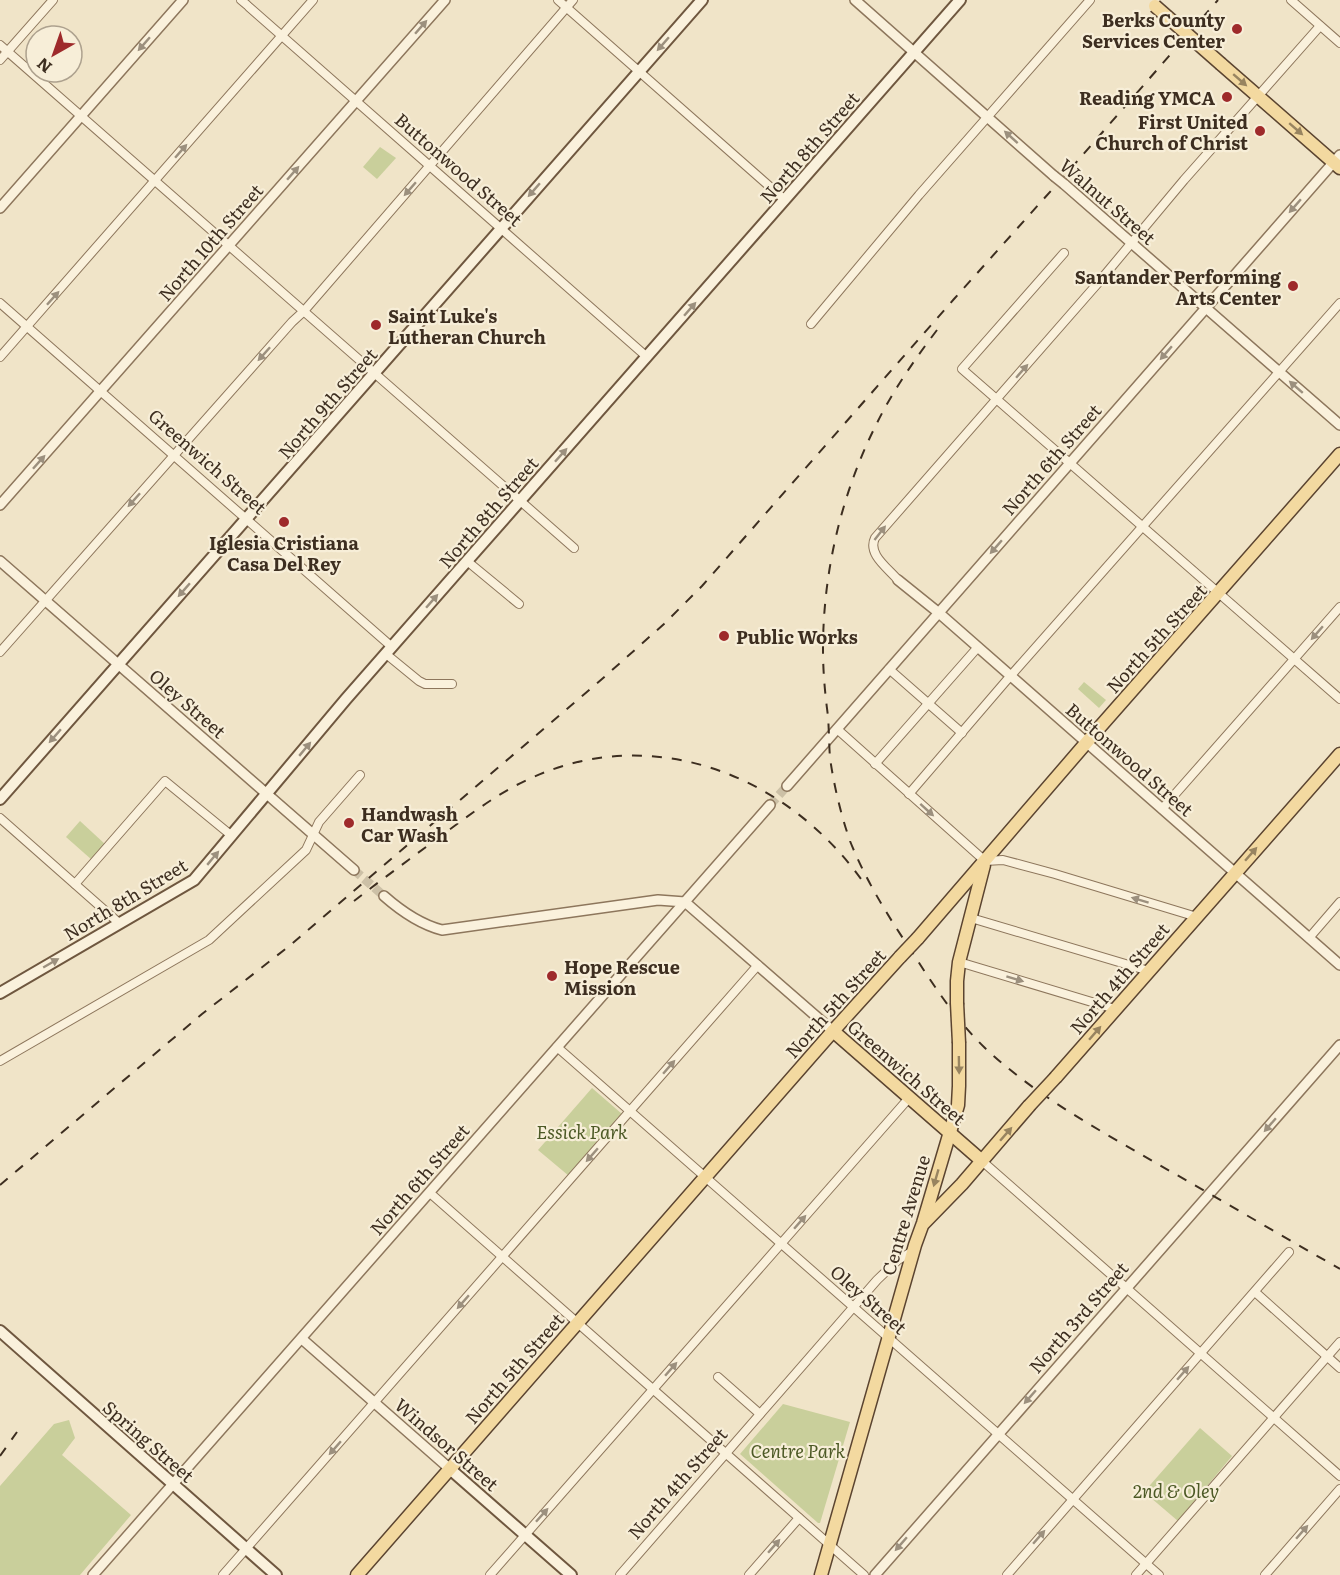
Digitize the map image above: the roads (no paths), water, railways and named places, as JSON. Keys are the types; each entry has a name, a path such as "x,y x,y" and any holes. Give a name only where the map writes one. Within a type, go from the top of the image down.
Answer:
{"main road":[{"name":"North 9th Street","path":"0,799 702,0"},
{"name":"North 8th Street","path":"0,993 194,880 389,650 960,0"},
{"path":"1152,3 1258,96 1338,161"},
{"name":"North 5th Street","path":"357,1575 833,1031 918,938 1340,454"},
{"name":"North 4th Street","path":"923,1223 982,1161 1340,754"},
{"name":"Centre Avenue","path":"821,1575 913,1251 958,1105 960,1086 957,981 959,962 985,861"},
{"name":"Greenwich Street","path":"833,1031 982,1161"},
{"name":"Spring Street","path":"0,1331 276,1575"},
{"name":"Windsor Street","path":"450,1469 570,1575"}],"street":[{"path":"0,60 53,0"},
{"path":"0,208 183,0"},
{"path":"0,357 313,0"},
{"name":"North 10th Street","path":"0,505 445,0"},
{"path":"558,0 785,200"},
{"path":"0,652 292,321 304,311 573,0"},
{"name":"Walnut Street","path":"855,0 1340,425"},
{"path":"811,324 987,116 1090,0"},
{"path":"1291,0 1340,43"},
{"name":"Buttonwood Street","path":"245,4 647,357"},
{"path":"898,580 874,552 872,544 875,537 1320,26"},
{"path":"0,45 574,549"},
{"name":"North 6th Street","path":"786,786 1338,161"},
{"path":"1064,252 962,369 1340,699"},
{"name":"Greenwich Street","path":"0,303 246,519 389,650 419,681 425,684 452,684"},
{"path":"909,794 1340,303"},
{"name":"Oley Street","path":"0,561 354,870"},
{"path":"467,561 519,604"},
{"name":"Buttonwood Street","path":"898,580 939,613 1340,965"},
{"path":"1162,809 1340,607"},
{"path":"875,764 978,648"},
{"path":"889,669 962,734"},
{"path":"837,729 985,861 1003,860 1197,916"},
{"path":"0,1061 209,940 306,850 319,822 360,775"},
{"path":"75,884 165,781 232,836"},
{"name":"North 6th Street","path":"93,1575 770,805"},
{"path":"0,818 119,923"},
{"path":"384,896 412,918 442,930 658,900 685,902"},
{"name":"Greenwich Street","path":"685,902 833,1031"},
{"path":"1309,938 1340,902"},
{"path":"971,918 1149,970"},
{"path":"959,962 1115,1009"},
{"path":"223,1575 758,965"},
{"name":"North 3rd Street","path":"875,1575 1340,1045"},
{"name":"Oley Street","path":"557,1047 1159,1575"},
{"path":"490,1575 909,1098"},
{"name":"Greenwich Street","path":"982,1161 1340,1476"},
{"path":"430,1193 864,1575"},
{"name":"North 4th Street","path":"620,1575 854,1307 898,1260 913,1251"},
{"path":"1007,1575 1289,1252"},
{"path":"1255,1292 1340,1368"},
{"name":"Windsor Street","path":"302,1338 450,1469"},
{"path":"1136,1575 1340,1342"},
{"path":"718,1377 760,1414"},
{"path":"1265,1575 1340,1489"},
{"path":"749,1575 799,1518"}],"tunnel":[{"path":"770,805 787,786"},
{"path":"354,870 384,896"}],"railway":[{"path":"0,1185 202,1014 288,947 664,624 702,586 1218,0"},
{"path":"937,330 898,386 865,448 845,503 831,561 823,649 830,758 841,811 856,856 886,912 937,990 974,1037 1004,1065 1089,1124 1340,1269"},
{"path":"354,901 471,814 517,785 575,763 622,756 668,758 712,768 755,786 794,811 830,842 861,879"},
{"path":"0,1456 17,1432"}],"place":[{"name":"Berks County Services Center","path":"1237,29"},
{"name":"Reading YMCA","path":"1227,97"},
{"name":"First United Church of Christ","path":"1260,131"},
{"name":"Santander Performing Arts Center","path":"1293,286"},
{"name":"Saint Luke's Lutheran Church","path":"376,325"},
{"name":"Iglesia Cristiana Casa Del Rey","path":"284,522"},
{"name":"Public Works","path":"724,636"},
{"name":"Handwash Car Wash","path":"349,823"},
{"name":"Hope Rescue Mission","path":"552,976"}],"park label":[{"name":"Essick Park","path":"582,1131"},
{"name":"Centre Park","path":"798,1450"},
{"name":"2nd & Oley","path":"1176,1490"}]}
